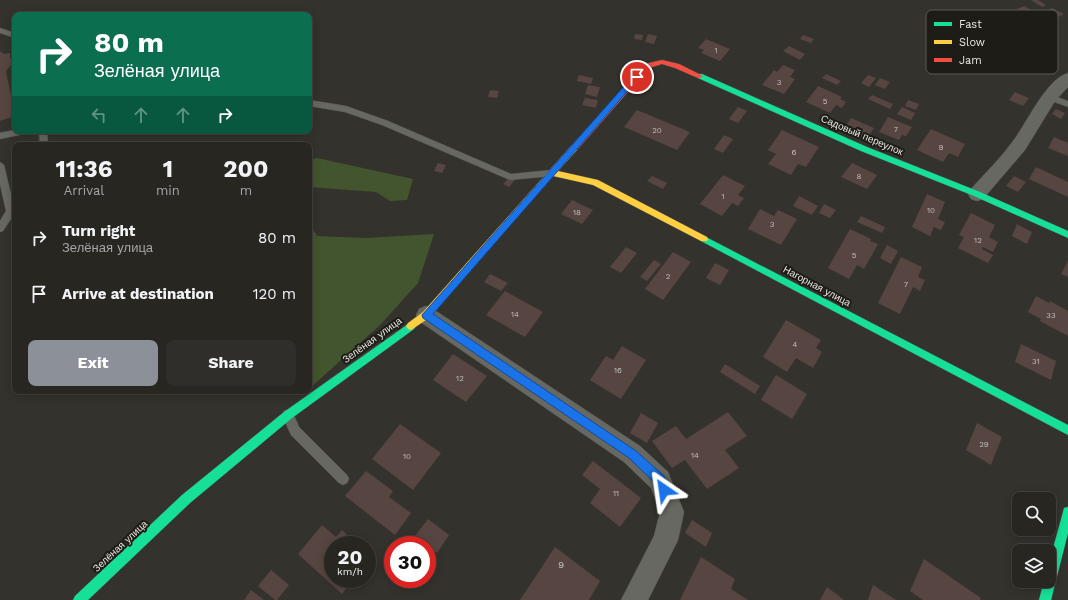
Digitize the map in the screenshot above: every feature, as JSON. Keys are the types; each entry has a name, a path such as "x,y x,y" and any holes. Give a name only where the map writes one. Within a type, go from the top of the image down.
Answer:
{"street":[{"name":"Садовый переулок","path":"647,66 662,62 677,66 864,148 977,194 1068,235"},
{"name":"Зелёная улица","path":"79,600 186,499 288,415 426,315 647,66"},
{"path":"977,194 1019,146 1049,97 1068,78"},
{"name":"Нагорная улица","path":"551,173 595,182 1068,430"},
{"path":"426,315 632,454 660,480 672,512 666,540 634,600"},
{"path":"1045,600 1068,512"}],"lane":[{"path":"0,30 12,35"},
{"path":"1049,97 1068,104"},
{"path":"312,103 346,109 385,123 510,177 551,173"},
{"path":"0,136 12,134"},
{"path":"0,165 12,205"},
{"path":"0,228 12,210"},
{"path":"288,415 295,431 343,479"}],"green space":[{"path":"317,158 413,179 407,200 390,201 376,192 312,187 312,159"},
{"path":"312,228 317,236 366,238 434,234 418,283 381,324 312,386"}],"building":[{"path":"1031,0 1038,0 1046,5 1042,7"},
{"path":"1024,6 1031,10 1018,10 1017,9"},
{"path":"1058,11 1064,14 1058,17"},
{"path":"635,34 643,35 642,40 634,39"},
{"path":"648,34 657,36 654,44 645,42"},
{"path":"803,35 814,39 811,43 800,39"},
{"path":"706,39 730,49 720,61 701,53 704,50 698,48"},
{"path":"789,46 805,54 800,60 783,51"},
{"path":"0,51 4,54 10,53 10,58 12,58 12,64 6,71 12,101 12,117 0,121"},
{"path":"783,65 795,70 790,77 795,79 784,94 762,85 774,70 777,72"},
{"path":"826,74 841,81 837,85 822,78"},
{"path":"579,75 593,78 591,84 577,81"},
{"path":"868,75 876,78 869,87 861,83"},
{"path":"880,78 890,82 885,89 875,85"},
{"path":"588,85 600,87 597,97 585,94"},
{"path":"818,86 842,97 840,99 846,102 842,108 836,105 830,113 806,102"},
{"path":"490,90 499,91 497,98 488,97"},
{"path":"1015,92 1029,98 1023,106 1009,100"},
{"path":"872,95 893,104 890,109 868,99"},
{"path":"585,98 598,100 596,108 582,105"},
{"path":"908,100 919,104 916,110 905,106"},
{"path":"738,107 747,111 738,123 729,119"},
{"path":"902,107 915,113 911,120 897,114"},
{"path":"1056,109 1065,113 1061,119 1052,114"},
{"path":"637,110 690,132 677,150 624,127"},
{"path":"888,117 912,127 906,136 902,135 899,140 879,132"},
{"path":"851,118 874,128 867,139 844,129"},
{"path":"931,129 965,144 958,157 949,153 943,162 917,150"},
{"path":"782,130 819,147 806,167 798,164 791,175 768,164 776,154 768,150"},
{"path":"724,135 733,139 723,153 714,149"},
{"path":"1054,137 1068,143 1068,156 1048,148"},
{"path":"438,163 446,165 442,173 434,171"},
{"path":"852,163 877,175 867,189 841,177"},
{"path":"1036,167 1068,182 1068,197 1029,179"},
{"path":"723,175 745,186 738,195 744,198 738,206 732,203 722,216 700,204"},
{"path":"652,176 667,183 663,189 647,181"},
{"path":"1014,176 1026,182 1018,192 1006,186"},
{"path":"510,177 516,179 509,187 503,184"},
{"path":"927,194 945,202 938,219 945,222 941,230 934,227 930,236 912,227"},
{"path":"799,196 818,206 812,215 793,206"},
{"path":"572,200 593,210 582,224 561,214"},
{"path":"824,204 836,210 830,218 819,213"},
{"path":"760,209 774,216 778,210 797,219 781,245 748,229"},
{"path":"971,213 995,225 989,237 998,242 993,252 983,247 982,249 993,255 988,263 958,248 964,237 959,235"},
{"path":"861,216 885,227 882,233 857,222"},
{"path":"1017,224 1032,232 1027,244 1012,236"},
{"path":"850,229 878,244 864,269 857,265 849,279 828,268"},
{"path":"887,245 898,251 891,264 880,258"},
{"path":"626,247 637,253 621,273 610,267"},
{"path":"673,252 691,262 663,300 645,289"},
{"path":"901,257 922,267 918,277 925,280 920,291 913,287 900,314 878,303"},
{"path":"654,260 661,264 647,281 640,277"},
{"path":"1068,261 1068,277 1061,274"},
{"path":"715,263 729,270 720,285 706,278"},
{"path":"490,274 508,283 501,291 484,282"},
{"path":"505,291 543,312 525,337 486,315"},
{"path":"1036,296 1049,303 1050,301 1068,311 1068,336 1040,321 1041,319 1028,312"},
{"path":"786,320 821,340 816,348 822,352 813,368 796,358 787,372 763,357"},
{"path":"1021,344 1056,361 1051,380 1015,362"},
{"path":"622,346 646,360 621,399 590,380 606,356 613,360"},
{"path":"453,354 487,376 466,402 433,380"},
{"path":"725,364 760,386 755,394 720,372"},
{"path":"776,375 807,394 792,419 761,400"},
{"path":"728,412 747,436 725,450 739,468 707,489 685,460 672,468 652,441 676,426 686,439"},
{"path":"641,413 658,423 647,443 630,433"},
{"path":"977,423 1002,437 991,465 966,450"},
{"path":"400,424 441,453 413,490 372,459"},
{"path":"593,461 641,498 620,527 590,503 600,489 582,475"},
{"path":"366,471 393,491 389,497 411,513 395,535 345,496"},
{"path":"428,519 449,535 437,553 436,536 415,536"},
{"path":"692,520 712,533 706,547 685,533"},
{"path":"322,525 335,536 324,536 324,578 298,554"},
{"path":"342,530 348,536 337,536"},
{"path":"555,547 600,581 589,600 520,600"},
{"path":"701,557 735,579 731,589 748,600 680,600"},
{"path":"924,559 981,598 980,600 923,600 910,591"},
{"path":"271,570 289,585 277,600 258,586"},
{"path":"873,585 896,600 868,600"},
{"path":"827,587 844,600 820,600"},
{"path":"335,588 347,588 342,594"},
{"path":"251,590 264,600 244,600"}],"traffic: fast":[{"path":"700,76 864,149 977,194 1068,235"},
{"path":"704,239 1068,430"},
{"path":"79,600 186,499 288,415 411,326"},
{"path":"1045,600 1068,512"}],"traffic: slow":[{"path":"411,326 426,315 574,148"},
{"path":"551,173 595,182 704,239"}],"traffic: jam":[{"path":"574,148 647,66 662,62 677,66 700,76"}],"route":[{"path":"637,77 512,216 426,315 632,454 660,480 664,490"}]}
